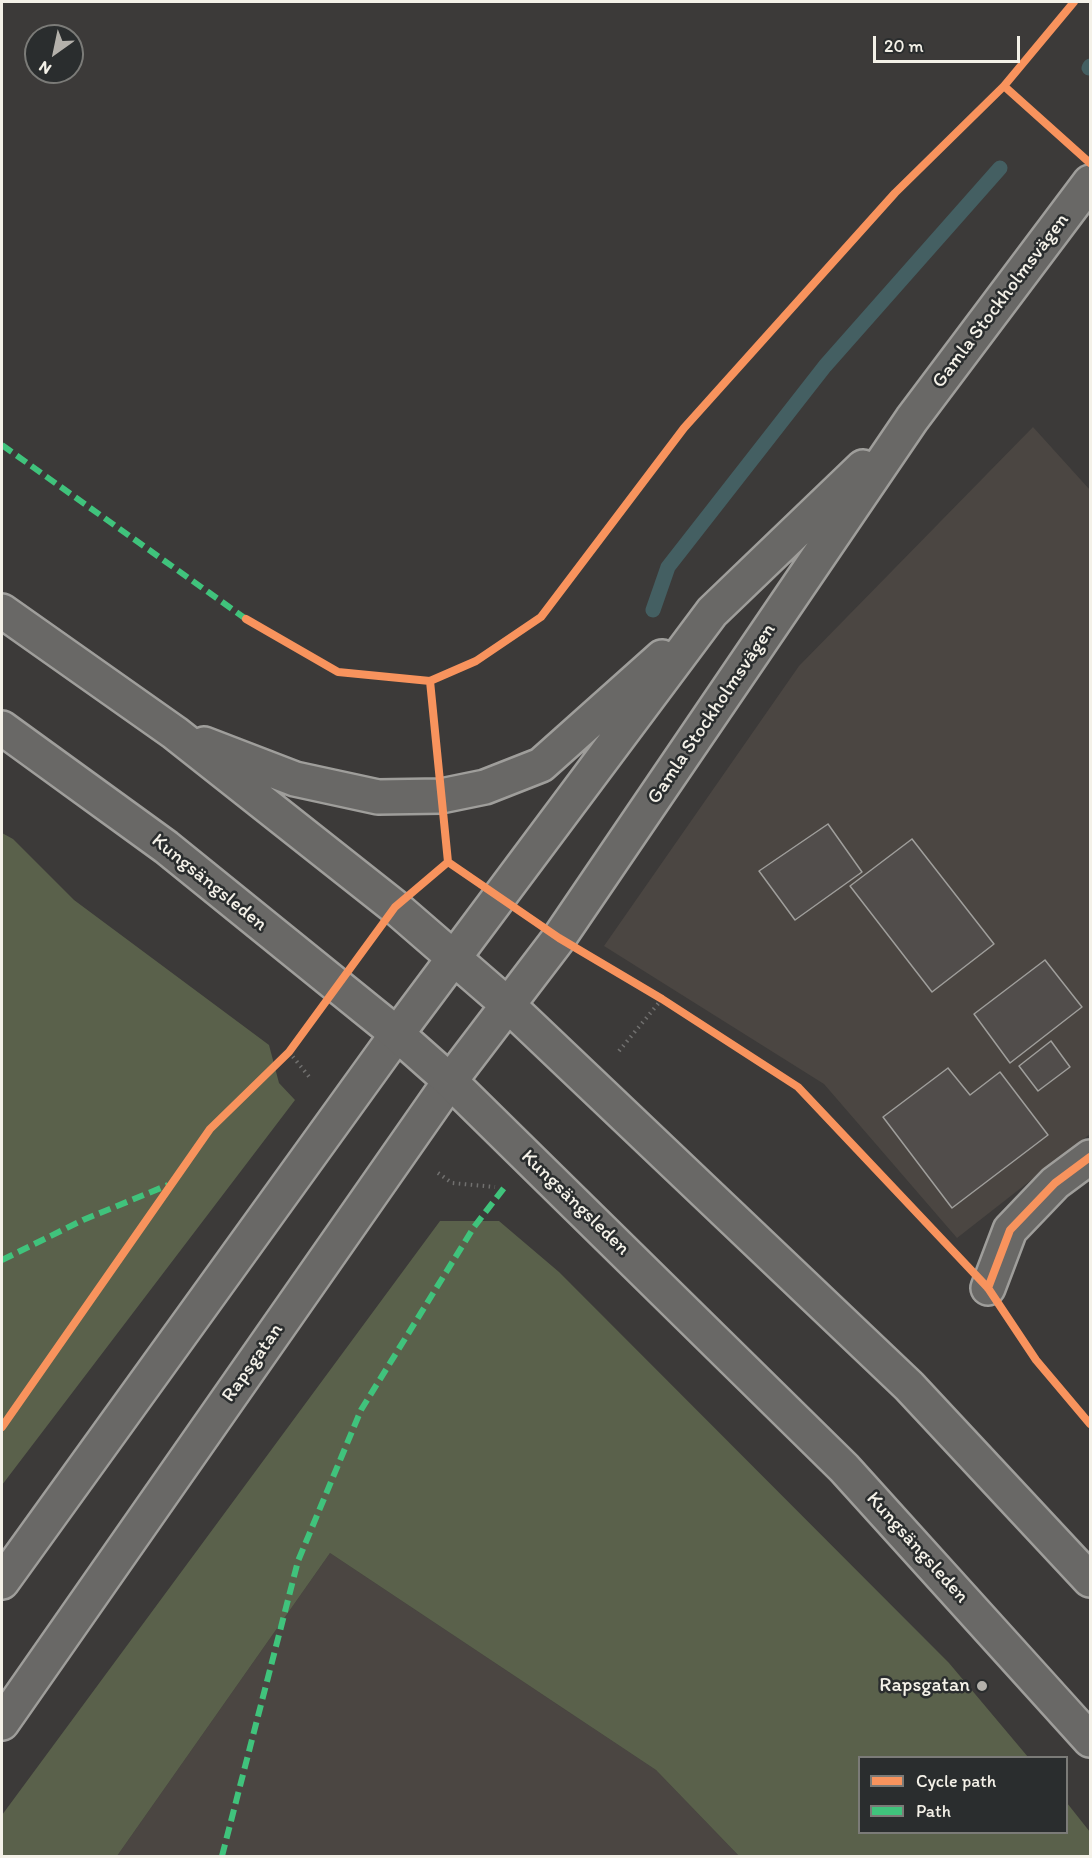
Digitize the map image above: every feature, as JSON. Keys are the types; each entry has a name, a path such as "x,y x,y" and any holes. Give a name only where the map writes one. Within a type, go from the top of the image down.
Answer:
{"main road":[{"name":"Gamla Stockholmsvägen","path":"508,1005 560,938 912,419 1090,182"},
{"name":"Gamla Stockholmsvägen","path":"454,959 712,612 912,419"},
{"path":"2,611 175,733 395,907 508,1005 909,1386 1090,1580"},
{"path":"175,733 295,779 378,797 441,796 485,787 541,765 712,612"},
{"name":"Kungsängsleden","path":"2,728 166,847 397,1034 450,1081 844,1468 1090,1740"},
{"path":"2,1582 397,1034 454,959"},
{"name":"Rapsgatan","path":"2,1723 450,1081 508,1005"},
{"path":"988,1288 1010,1230 1055,1183 1090,1157"}],"path":[{"path":"652,993 672,1005"},
{"path":"281,1059 296,1042"}],"shaded area":[{"path":"1033,427 1090,490 1090,1134 957,1238 824,1084 604,946 799,666"},
{"path":"330,1553 656,1770 739,1856 117,1856"}],"green space":[{"path":"2,833 13,839 74,900 269,1045 279,1083 295,1100 2,1485"},
{"path":"440,1221 499,1221 559,1272 949,1663 1027,1756 858,1756 858,1834 1068,1834 1068,1804 1090,1832 1090,1856 739,1856 656,1770 330,1553 117,1856 2,1856 2,1815"}],"building":[{"path":"828,824 862,872 795,920 759,871"},
{"path":"912,839 994,944 932,992 850,886"},
{"path":"1045,960 1082,1007 1010,1063 974,1014"},
{"path":"1051,1041 1070,1067 1038,1091 1019,1066"},
{"path":"948,1068 970,1095 1000,1072 1048,1135 952,1208 883,1117"}],"waterway":[{"path":"653,610 668,567 825,366 1000,168"}],"marked path":[{"path":"2,445 246,619"},
{"path":"2,1260 83,1220 168,1185"},
{"path":"222,1856 298,1561 361,1410 474,1227 504,1188"}],"cycle path":[{"path":"246,619 338,672 430,681 476,661 541,617 684,428 895,193 1004,86 1074,2"},
{"path":"1004,86 1090,163"},
{"path":"2,1427 210,1129 289,1052 395,907 448,862 430,681"},
{"path":"448,862 559,938 662,999 798,1087 988,1288 1036,1360 1090,1424"},
{"path":"988,1288 1010,1230 1055,1183 1090,1157"}],"place":[{"name":"Rapsgatan","path":"982,1686"}]}
